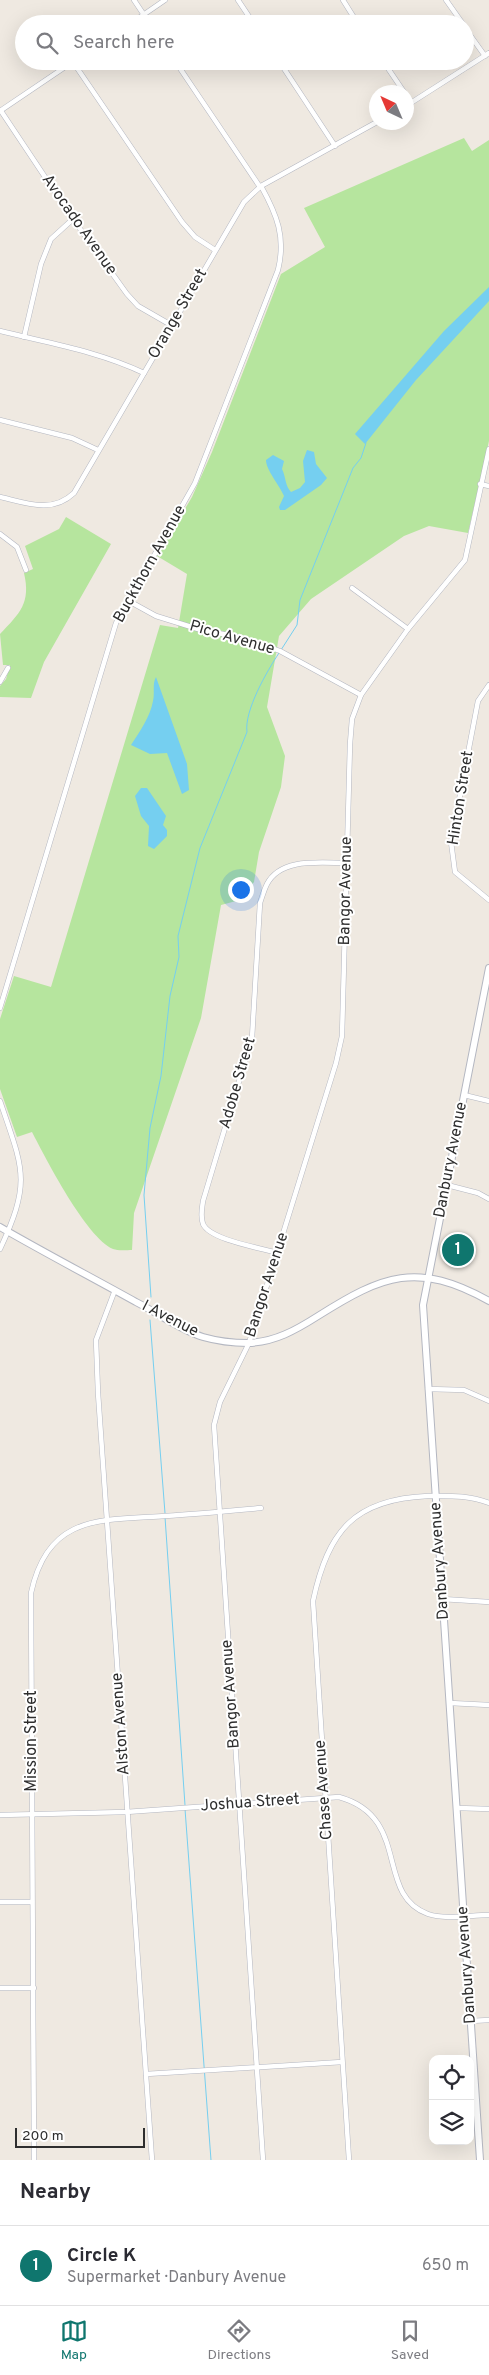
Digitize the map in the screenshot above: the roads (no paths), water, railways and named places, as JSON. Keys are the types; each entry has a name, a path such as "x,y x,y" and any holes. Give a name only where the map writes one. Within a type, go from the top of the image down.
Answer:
{"street":[{"path":"134,0 144,15 165,0"},
{"path":"238,0 248,15"},
{"path":"342,0 352,15"},
{"path":"446,0 457,15"},
{"path":"474,39 487,55 474,63"},
{"path":"0,111 62,70"},
{"path":"79,70 182,222 195,237 215,250"},
{"name":"Buckthorn Avenue","path":"0,1008 113,634 127,600 195,483 278,270 282,234 275,212 261,187 181,70"},
{"path":"285,70 335,146"},
{"path":"390,70 399,85"},
{"path":"414,101 463,70"},
{"name":"Avocado Avenue","path":"0,111 73,219 127,294 138,306 171,325"},
{"name":"Orange Street","path":"0,496 42,506 63,502 74,493 244,202 261,187 369,127"},
{"path":"24,337 42,264 51,239 73,219"},
{"path":"0,331 96,355 144,372"},
{"path":"0,420 72,438 98,450"},
{"name":"Bangor Avenue","path":"263,2160 218,1512 214,1425 220,1402 249,1343 336,1063 342,1036 352,719 360,695 408,629 465,560 489,449"},
{"path":"480,484 489,486"},
{"path":"0,534 17,547 26,570"},
{"path":"352,588 408,629"},
{"name":"Pico Avenue","path":"127,600 156,616 198,629 243,638 280,651 360,695"},
{"path":"0,682 8,668"},
{"name":"Hinton Street","path":"489,685 478,701 451,842 456,872 489,900"},
{"name":"Adobe Street","path":"278,1253 215,1236 204,1226 201,1216 203,1201 252,1038 260,903 267,884 274,875 286,868 302,864 346,863"},
{"name":"Danbury Avenue","path":"480,2160 462,1915 458,1808 442,1600 423,1305 464,1095 485,1007 489,968"},
{"path":"464,1095 489,1101"},
{"path":"0,1101 17,1151 22,1175 20,1200 0,1249"},
{"path":"447,1185 478,1193 489,1199"},
{"name":"I Avenue","path":"0,1227 202,1336 227,1342 249,1343 276,1338 296,1330 353,1294 378,1283 401,1278 428,1278 449,1282 489,1301"},
{"name":"Alston Avenue","path":"115,1290 96,1340 126,1812 152,2160"},
{"path":"428,1388 464,1390 489,1401"},
{"name":"Chase Avenue","path":"349,2160 324,1797 313,1601 320,1570 332,1543 350,1520 368,1508 389,1501 436,1496 473,1496 489,1503"},
{"name":"Mission Street","path":"34,2160 31,1593 36,1571 46,1553 60,1538 80,1525 108,1518 261,1508"},
{"path":"442,1600 489,1602"},
{"path":"450,1703 489,1705"},
{"name":"Joshua Street","path":"0,1815 126,1812 339,1797 352,1800 372,1814 388,1840 398,1885 411,1904 429,1914 447,1916 489,1914"},
{"path":"458,1808 489,1809"},
{"path":"0,1902 32,1902"},
{"path":"0,1988 34,1988"},
{"path":"471,2020 489,2020"},
{"path":"146,2074 342,2062"}],"water":[{"path":"489,287 489,301 416,380 365,444 355,434 444,331"},
{"path":"307,450 314,452 316,464 327,478 321,485 285,510 280,510 279,507 284,496 268,468 266,460 273,455 284,461 282,469 291,492 300,488 305,482 303,461"},
{"path":"156,677 187,764 189,790 182,794 167,753 150,754 131,745 150,713"},
{"path":"141,788 147,788 166,816 163,825 167,830 167,836 154,849 148,846 149,826 141,816 135,796"}],"waterway":[{"path":"281,650 297,625 300,600 353,468 361,458 366,443"},
{"path":"151,1297 144,1195 150,1128 161,1076 170,996 179,957 178,936 200,848 247,732 249,713 253,703 263,680 279,653"},
{"path":"150,1320 165,1513"},
{"path":"165,1517 185,1805"},
{"path":"185,1809 211,2160"}],"place":[{"name":"Circle K","path":"458,1250"}]}
